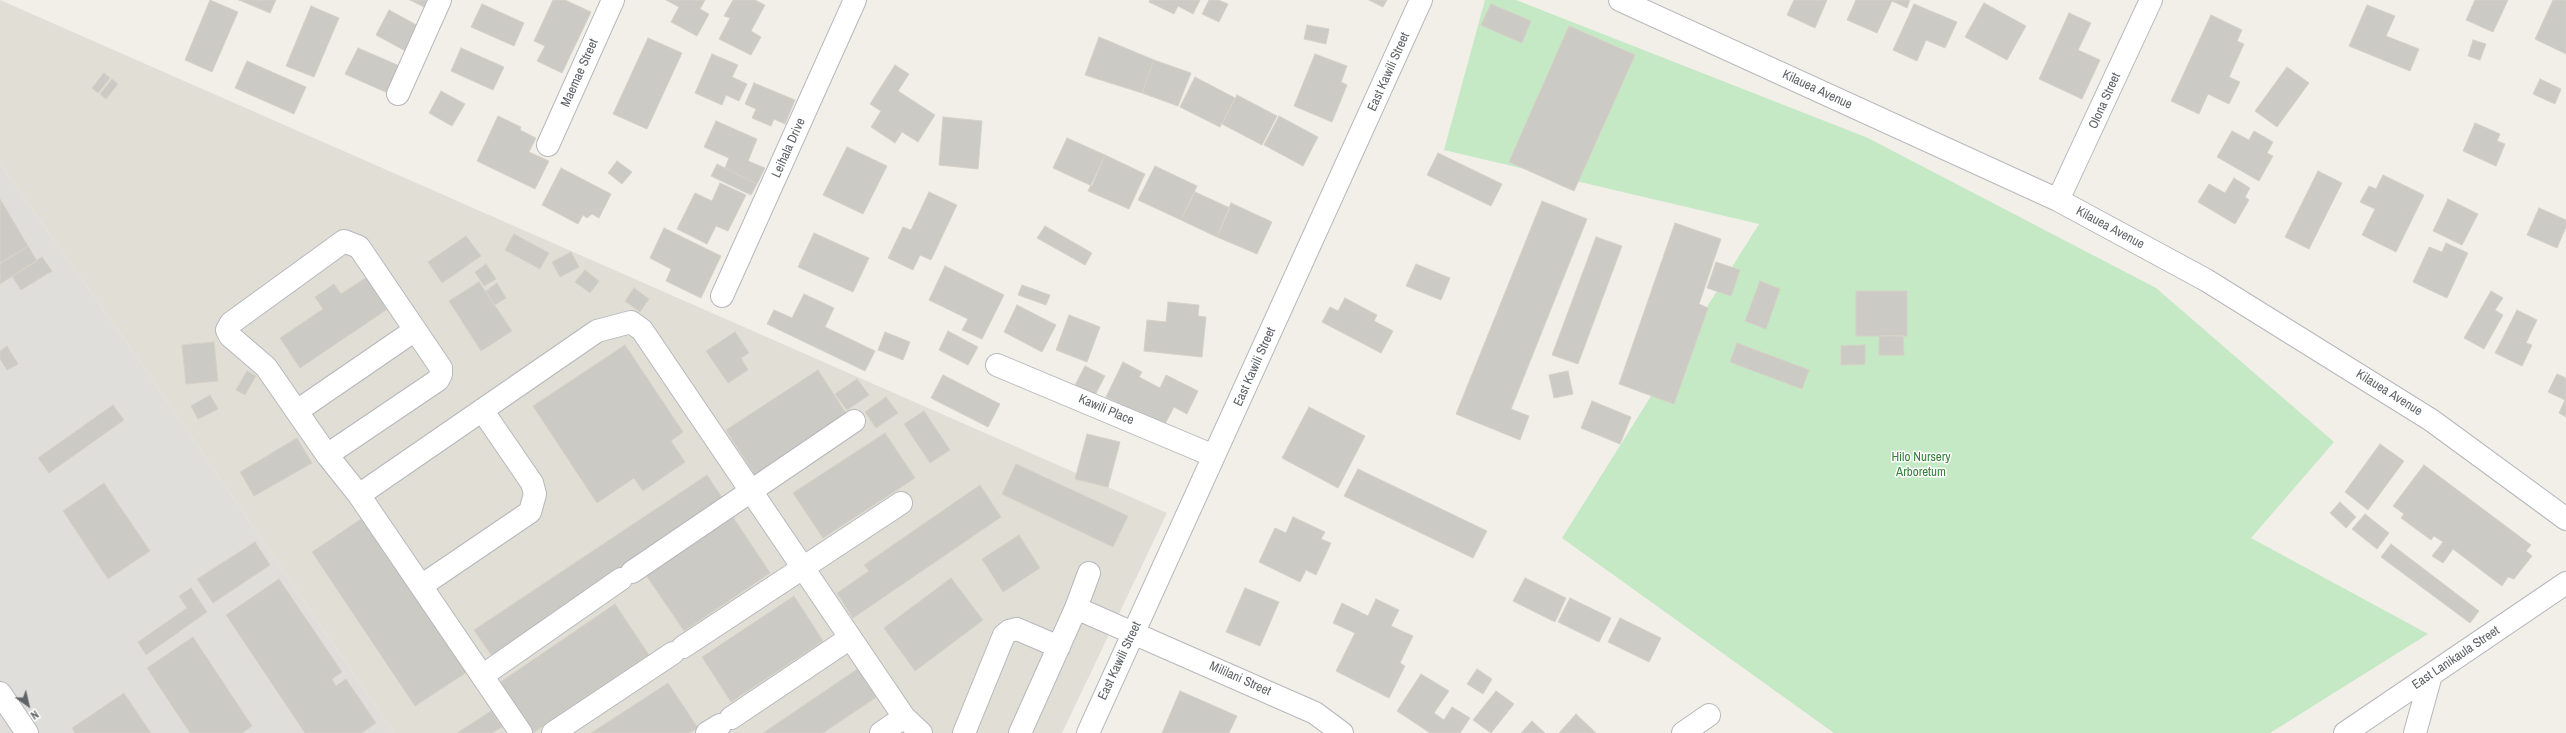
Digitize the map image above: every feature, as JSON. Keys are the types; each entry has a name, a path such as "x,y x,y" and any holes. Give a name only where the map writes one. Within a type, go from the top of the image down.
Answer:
{"street":[{"path":"398,94 440,0"},
{"name":"Maemae Street","path":"548,145 612,0"},
{"name":"Leihala Drive","path":"722,296 855,0"},
{"name":"East Kawili Street","path":"1088,733 1421,0"},
{"name":"Kilauea Avenue","path":"1620,0 2058,200 2206,280 2405,403 2566,519"},
{"name":"Olona Street","path":"2058,200 2151,0"},
{"path":"328,455 438,380 441,368 359,247 350,241 344,241 231,323 227,330 230,336 266,367 328,455 359,495 521,733"},
{"path":"359,495 597,331 631,322 642,330 904,717 921,733"},
{"path":"297,411 415,330"},
{"name":"Kawili Place","path":"997,365 1214,456"},
{"path":"421,586 530,512 534,503 535,494 532,483 482,410"},
{"path":"482,676 750,490 854,421"},
{"path":"553,733 901,503"},
{"path":"1020,733 1076,608 1089,573"},
{"name":"East Lanikaula Street","path":"2345,733 2566,583"},
{"name":"Mililani Street","path":"1076,608 1134,632 1315,713 1342,733"},
{"path":"964,733 1004,636 1009,631 1017,629 1059,647"},
{"path":"719,725 850,638"},
{"path":"2415,733 2432,675"},
{"path":"0,693 26,733"},
{"path":"1682,733 1709,715"},
{"path":"881,733 904,717"}],"shaded area":[{"path":"0,0 1167,513 1062,733 394,733 139,360 0,164"},
{"path":"0,164 139,360 394,733 0,733"}],"green space":[{"name":"Hilo Nursery Arboretum","path":"1485,0 1516,0 1868,138 2156,288 2334,442 2251,538 2428,634 2270,733 1834,733 1562,538 1759,224 1444,150"}],"building":[{"path":"210,0 238,12 212,72 185,60"},
{"path":"239,0 276,0 270,13"},
{"path":"410,0 435,0 430,10"},
{"path":"553,0 565,0 591,12 562,73 537,61 545,46 534,41"},
{"path":"666,0 705,0 700,9 709,14 697,36 671,22 679,7"},
{"path":"733,0 755,0 765,5 751,31 761,37 751,55 719,39 730,18 724,16"},
{"path":"1150,0 1200,0 1193,14 1178,6 1174,14 1149,2"},
{"path":"1209,0 1218,0 1228,4 1219,22 1202,14"},
{"path":"1369,0 1387,0 1383,7"},
{"path":"1794,0 1827,0 1815,28 1787,15"},
{"path":"1856,0 1910,0 1907,8 1892,1 1877,33 1847,20"},
{"path":"2475,0 2508,0 2493,32 2466,20"},
{"path":"2553,0 2566,0 2566,54 2535,39"},
{"path":"1984,3 2026,26 2007,60 1965,37"},
{"path":"482,4 524,23 514,46 471,27"},
{"path":"1491,4 1531,21 1522,43 1481,25"},
{"path":"1914,4 1957,22 1945,48 1926,40 1917,61 1893,50"},
{"path":"2367,5 2395,16 2386,36 2419,49 2410,71 2349,46"},
{"path":"311,6 339,18 314,77 286,66"},
{"path":"389,10 424,29 411,54 376,35"},
{"path":"2069,13 2091,23 2078,50 2100,60 2082,99 2039,79"},
{"path":"2211,15 2242,30 2237,41 2244,44 2229,77 2240,82 2229,104 2208,94 2199,114 2171,101"},
{"path":"1307,25 1329,29 1326,44 1304,39"},
{"path":"1569,26 1635,55 1574,191 1509,162"},
{"path":"1099,37 1154,60 1142,93 1085,75"},
{"path":"648,38 682,53 647,129 613,114"},
{"path":"2473,40 2486,44 2480,60 2468,56"},
{"path":"358,48 402,67 390,94 345,74"},
{"path":"461,48 504,67 493,90 451,71"},
{"path":"712,54 738,65 732,77 747,84 739,101 726,95 722,105 695,93"},
{"path":"1315,54 1347,66 1341,82 1347,85 1332,122 1294,106"},
{"path":"1154,60 1191,73 1178,106 1142,93"},
{"path":"247,61 306,87 294,114 235,88"},
{"path":"895,65 909,74 898,91 935,115 918,142 902,132 895,143 871,127 881,111 870,104"},
{"path":"2287,67 2309,83 2277,127 2255,111"},
{"path":"104,73 110,78 98,93 92,88"},
{"path":"1195,77 1235,98 1220,127 1180,107"},
{"path":"112,79 118,84 106,99 100,94"},
{"path":"2540,79 2561,89 2555,104 2533,94"},
{"path":"754,83 795,100 785,124 774,119 771,126 752,118 756,109 745,104"},
{"path":"441,91 465,104 452,126 429,113"},
{"path":"1237,95 1277,116 1262,145 1222,124"},
{"path":"498,116 521,127 520,130 536,138 529,152 549,161 535,189 477,161"},
{"path":"1279,116 1318,137 1303,166 1264,145"},
{"path":"943,117 982,121 978,169 939,165"},
{"path":"716,121 757,139 748,161 765,168 757,184 725,168 729,158 704,147"},
{"path":"2475,123 2500,134 2497,141 2505,144 2496,166 2463,151"},
{"path":"2232,131 2249,140 2254,131 2273,142 2267,153 2273,156 2259,181 2217,157"},
{"path":"1067,138 1105,155 1092,186 1053,168"},
{"path":"847,147 887,166 863,214 823,195"},
{"path":"1438,153 1502,184 1491,206 1427,175"},
{"path":"1105,155 1145,174 1129,209 1088,191"},
{"path":"617,161 632,172 622,184 608,173"},
{"path":"717,164 757,184 751,195 711,176"},
{"path":"1155,166 1197,186 1181,220 1138,200"},
{"path":"561,168 611,194 599,218 592,214 587,218 583,215 578,224 542,205"},
{"path":"2318,171 2342,183 2309,249 2285,237"},
{"path":"2383,175 2424,195 2396,252 2362,235 2375,209 2360,202 2369,186 2376,189"},
{"path":"2234,178 2250,188 2245,197 2249,200 2235,224 2198,202 2209,184 2225,193"},
{"path":"720,183 746,195 728,231 716,226 707,244 677,229 695,193 712,201"},
{"path":"929,192 957,205 931,260 920,255 913,270 888,258 903,227 911,230"},
{"path":"1195,192 1230,208 1217,237 1181,220"},
{"path":"0,199 28,246 0,263"},
{"path":"2448,199 2478,214 2462,245 2433,231"},
{"path":"1542,201 1587,219 1511,409 1529,416 1520,440 1456,414"},
{"path":"1231,203 1272,222 1257,254 1217,237"},
{"path":"2539,208 2566,220 2566,227 2557,248 2527,235"},
{"path":"1675,223 1721,239 1699,304 1708,308 1674,404 1619,384"},
{"path":"1045,226 1092,253 1085,265 1037,238"},
{"path":"664,228 721,256 701,298 666,281 671,269 650,258"},
{"path":"814,233 869,258 853,292 798,267"},
{"path":"514,234 549,253 540,269 505,250"},
{"path":"466,236 481,256 442,283 428,262"},
{"path":"1596,237 1622,246 1578,364 1552,355"},
{"path":"2446,243 2468,253 2447,298 2413,282 2429,247 2442,252"},
{"path":"28,246 37,261 0,284 0,264"},
{"path":"571,252 579,267 560,277 552,262"},
{"path":"42,257 52,271 21,290 12,276"},
{"path":"1716,262 1740,270 1731,296 1707,288"},
{"path":"486,264 496,279 484,286 475,272"},
{"path":"1416,264 1450,278 1441,300 1406,286"},
{"path":"945,266 1004,295 982,339 962,330 968,319 929,300"},
{"path":"585,270 599,281 590,293 575,282"},
{"path":"367,277 389,308 300,368 280,338 323,309 315,297 334,284 341,294"},
{"path":"1760,281 1780,289 1766,329 1745,321"},
{"path":"479,282 512,331 481,351 449,301"},
{"path":"497,283 506,298 495,305 486,291"},
{"path":"1022,285 1050,295 1046,305 1018,295"},
{"path":"634,288 649,299 640,312 625,301"},
{"path":"1856,291 1907,291 1907,336 1856,336"},
{"path":"2491,291 2503,298 2495,310 2503,315 2484,349 2464,338"},
{"path":"804,294 834,308 825,327 875,351 865,371 767,324 774,310 792,318"},
{"path":"1345,298 1377,315 1374,321 1393,331 1381,353 1322,322 1330,307 1338,311"},
{"path":"1168,302 1199,305 1198,316 1206,317 1202,357 1144,351 1147,320 1166,322"},
{"path":"1017,305 1056,325 1042,352 1004,332"},
{"path":"2517,310 2537,320 2526,343 2532,345 2522,366 2495,353"},
{"path":"1069,315 1100,327 1087,362 1056,350"},
{"path":"948,331 978,347 968,365 939,350"},
{"path":"735,332 749,353 741,358 748,370 728,383 706,351"},
{"path":"885,332 910,342 903,360 878,350"},
{"path":"1903,335 1904,355 1879,355 1879,336"},
{"path":"214,342 218,381 186,384 182,345"},
{"path":"1737,343 1809,370 1802,389 1730,362"},
{"path":"625,345 683,432 671,441 685,462 643,491 634,478 597,503 533,406"},
{"path":"1865,345 1865,364 1841,365 1841,346"},
{"path":"7,346 18,364 7,370 0,359 0,351"},
{"path":"1123,362 1142,372 1139,377 1160,388 1166,375 1198,391 1187,414 1174,407 1164,426 1106,397"},
{"path":"1085,366 1105,376 1094,397 1074,387"},
{"path":"818,370 847,415 755,475 726,430"},
{"path":"247,371 256,376 245,395 236,390"},
{"path":"1568,371 1573,394 1554,398 1549,375"},
{"path":"2557,374 2566,378 2566,417 2559,413 2565,400 2548,392"},
{"path":"943,375 1000,404 988,427 931,398"},
{"path":"857,379 869,395 847,410 835,394"},
{"path":"210,395 218,409 198,419 191,406"},
{"path":"886,397 898,413 876,428 865,412"},
{"path":"1592,401 1631,417 1620,444 1581,428"},
{"path":"113,405 124,420 49,473 38,458"},
{"path":"1309,407 1365,436 1338,488 1282,458"},
{"path":"924,411 950,450 930,463 904,424"},
{"path":"885,433 915,478 823,538 793,493"},
{"path":"1087,434 1120,442 1108,487 1075,479"},
{"path":"297,438 312,463 254,496 240,472"},
{"path":"2380,444 2404,461 2368,510 2345,492"},
{"path":"1016,464 1128,516 1113,547 1002,494"},
{"path":"2424,465 2531,545 2526,551 2532,556 2514,579 2508,577 2502,586 2453,549 2443,563 2432,556 2443,542 2434,536 2431,540 2401,518 2404,514 2393,506"},
{"path":"1358,469 1487,531 1473,558 1344,496"},
{"path":"707,475 725,502 492,656 474,630"},
{"path":"104,483 150,551 108,579 63,511"},
{"path":"980,485 1001,517 853,618 837,593 869,571 864,565"},
{"path":"2340,502 2356,517 2346,528 2330,513"},
{"path":"731,514 770,573 684,631 644,572"},
{"path":"2365,514 2389,533 2377,549 2352,529"},
{"path":"364,517 467,672 415,706 312,552"},
{"path":"1293,517 1325,532 1321,539 1331,543 1316,575 1306,570 1300,582 1259,562 1275,528 1286,533"},
{"path":"1019,535 1040,568 1003,592 982,559"},
{"path":"255,542 270,565 213,603 197,579"},
{"path":"2391,544 2479,611 2470,623 2381,557"},
{"path":"951,578 983,620 915,671 884,628"},
{"path":"1525,578 1566,598 1555,622 1513,601"},
{"path":"279,579 342,672 332,679 336,686 346,679 376,723 362,733 305,733 226,615"},
{"path":"191,588 207,612 146,655 138,642 187,608 179,596"},
{"path":"1245,588 1279,602 1260,646 1226,632"},
{"path":"794,596 823,641 731,702 702,657"},
{"path":"1570,598 1611,618 1599,642 1558,622"},
{"path":"1376,599 1399,610 1391,626 1413,636 1400,663 1405,666 1389,698 1336,671 1355,633 1333,623 1342,603 1368,616"},
{"path":"615,604 649,655 533,733 499,683"},
{"path":"1620,618 1661,638 1649,662 1608,642"},
{"path":"193,637 252,726 242,733 190,733 147,668"},
{"path":"859,668 878,696 823,733 763,733"},
{"path":"1477,669 1492,679 1483,694 1467,684"},
{"path":"1421,674 1449,691 1434,713 1444,720 1452,707 1470,718 1460,733 1430,733 1397,711"},
{"path":"668,683 698,728 689,733 591,733"},
{"path":"1180,691 1237,716 1229,733 1162,733"},
{"path":"1496,691 1514,704 1491,733 1473,720"},
{"path":"124,693 151,733 75,733 72,728"},
{"path":"491,711 502,727 492,733 457,733"},
{"path":"1576,714 1596,733 1559,733"},
{"path":"1532,721 1545,733 1521,733"}]}
